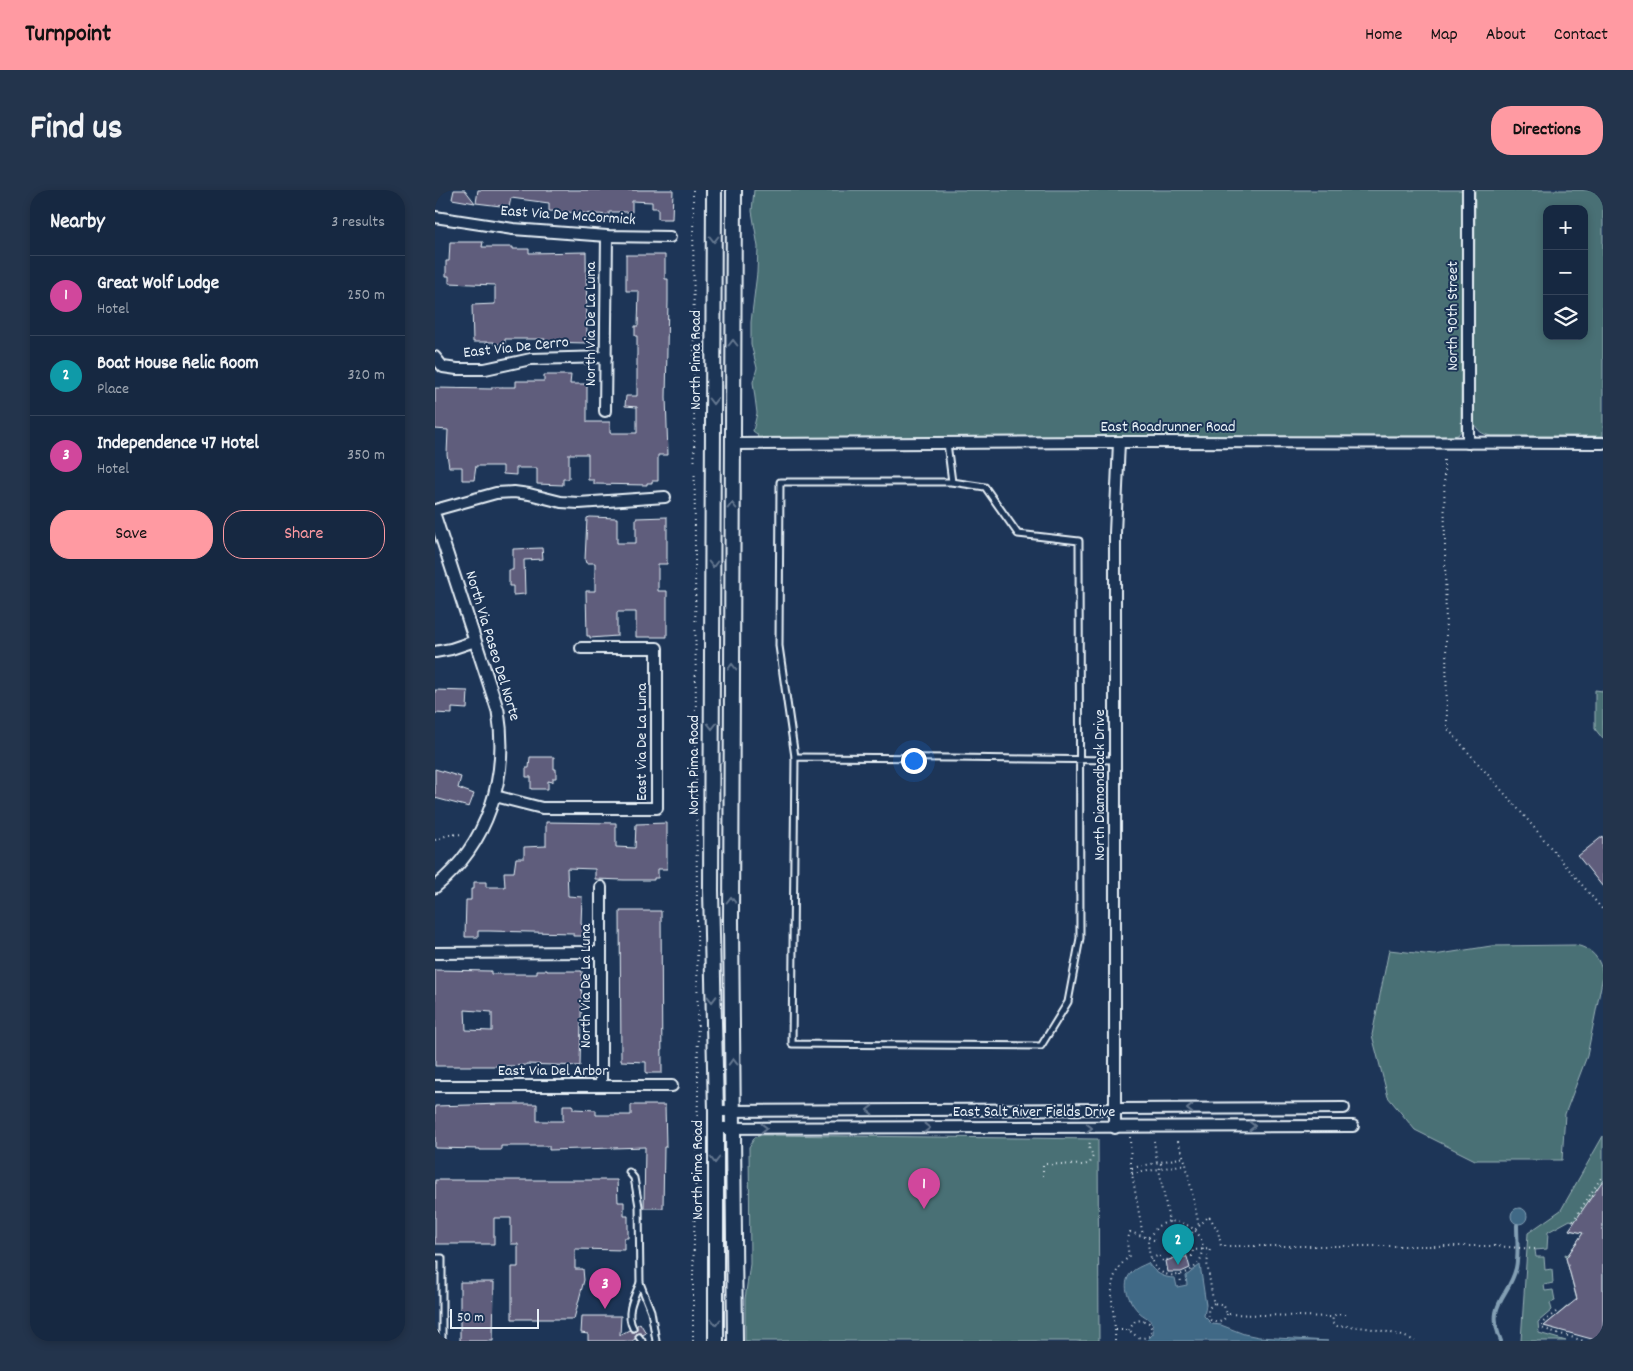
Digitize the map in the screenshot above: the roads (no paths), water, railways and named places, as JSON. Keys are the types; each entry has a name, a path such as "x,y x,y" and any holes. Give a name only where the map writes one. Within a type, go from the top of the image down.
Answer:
{"main road":[{"name":"North Pima Road","path":"714,190 711,890 715,1111 715,1341"},
{"path":"734,190 731,922 735,1341"}],"street":[{"name":"North 90th Street","path":"1468,190 1468,443"},
{"name":"East Via De McCormick","path":"435,217 513,229 607,236 670,237"},
{"name":"North Via De La Luna","path":"605,411 607,236"},
{"name":"East Via De Cerro","path":"435,357 443,367 485,369 531,359 606,357"},
{"name":"East Roadrunner Road","path":"732,444 1119,442 1603,443"},
{"name":"North Diamondback Drive","path":"1115,1128 1115,533 1119,442"},
{"path":"435,510 496,493 514,492 561,502 579,503 665,497"},
{"name":"North Via Paseo Del Norte","path":"435,517 496,702 501,730 502,751 495,796 476,841 449,874 435,886"},
{"path":"435,652 475,641"},
{"name":"East Via De La Luna","path":"495,796 542,808 657,808 657,648 581,648"},
{"name":"North Via De La Luna","path":"601,887 601,1086"},
{"path":"435,953 601,952"},
{"name":"East Via Del Arbor","path":"435,1086 672,1086"},
{"name":"East Salt River Fields Drive","path":"715,1111 1343,1108"},
{"name":"East Salt River Fields Drive","path":"715,1128 1353,1126"}],"lane":[{"path":"947,443 952,482"},
{"path":"780,482 952,482 985,487 1018,534 1079,541 1080,938 1068,1002 1041,1046 792,1044 795,756 779,646 780,482"},
{"path":"795,756 1115,760"},
{"path":"629,1172 634,1178 639,1206 640,1283 651,1311 656,1341"},
{"path":"435,1258 442,1258 442,1341"},
{"path":"633,1328 630,1322 630,1310 640,1283"}],"water":[{"path":"1516,1208 1522,1208 1527,1213 1525,1222 1516,1224 1511,1219 1511,1213"},
{"path":"1148,1263 1153,1270 1160,1274 1175,1278 1177,1287 1187,1285 1186,1276 1200,1265 1206,1305 1204,1316 1212,1324 1259,1337 1328,1341 1146,1341 1153,1334 1153,1325 1132,1304 1127,1294 1126,1283 1133,1271"}],"waterway":[{"path":"1501,1341 1497,1328 1497,1309 1516,1268 1518,1252 1517,1225"}],"place":[{"name":"Great Wolf Lodge","path":"924,1209"},
{"name":"Boat House Relic Room","path":"1178,1265"},
{"name":"Independence 47 Hotel","path":"605,1309"}]}
